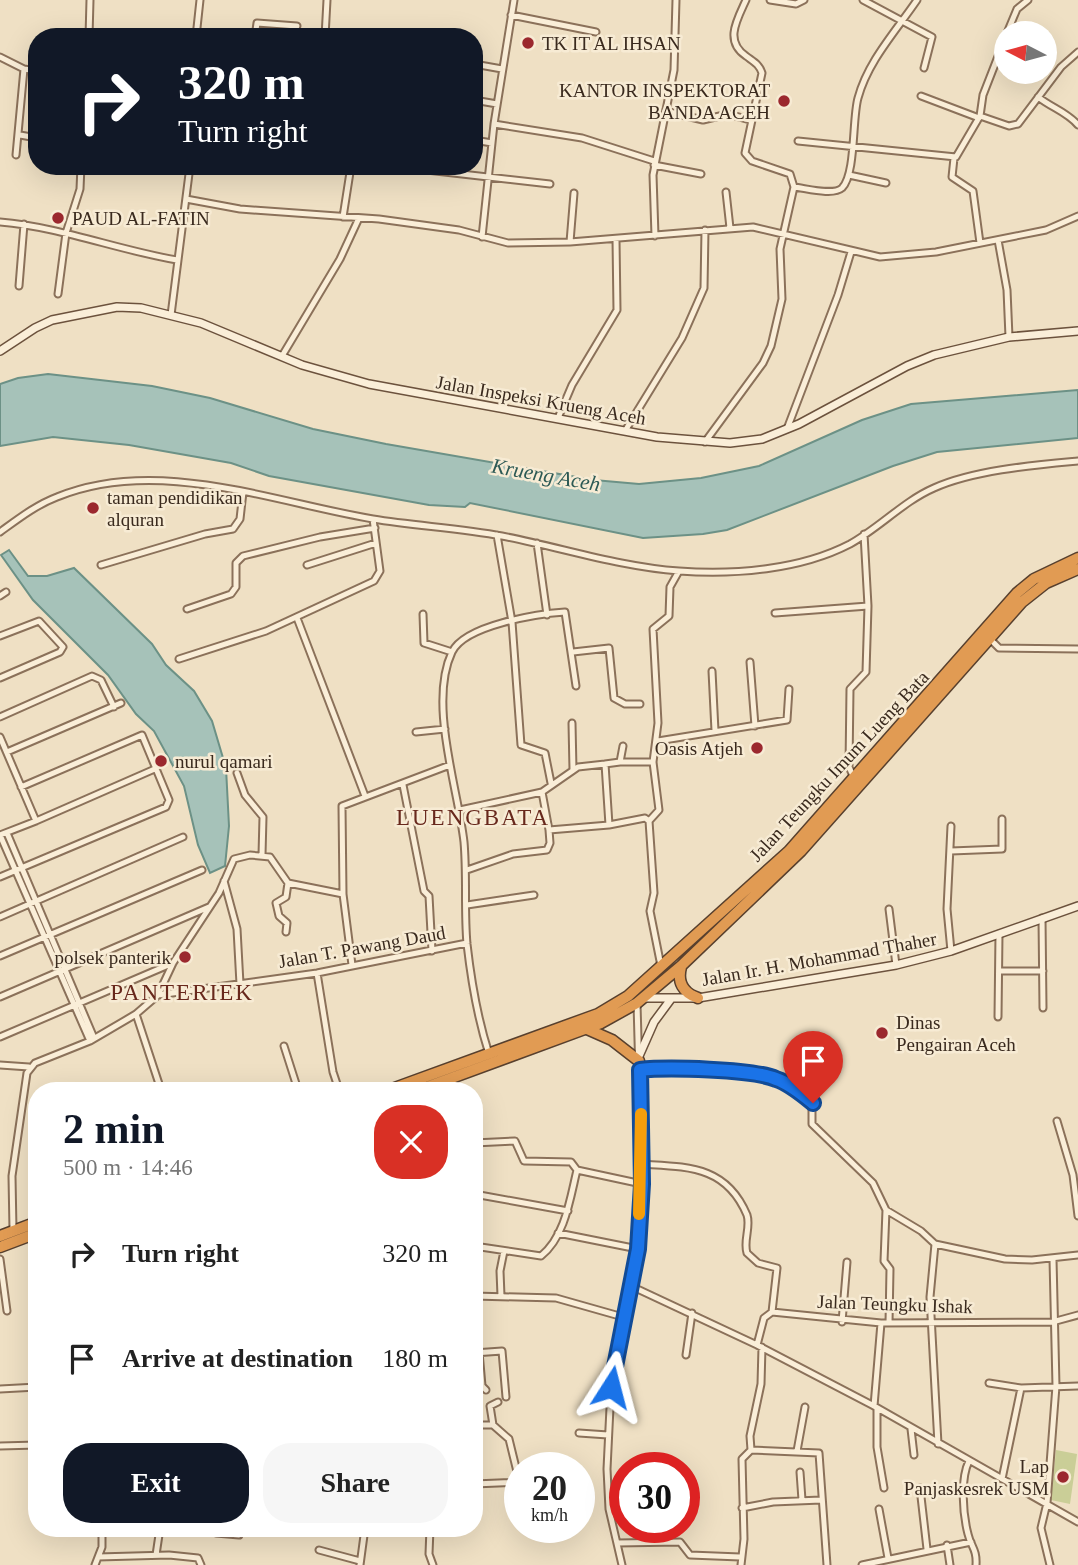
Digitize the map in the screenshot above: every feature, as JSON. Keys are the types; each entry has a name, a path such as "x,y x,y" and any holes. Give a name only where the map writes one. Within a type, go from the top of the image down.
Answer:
{"highway":[{"name":"Jalan Teungku Imum Lueng Bata","path":"434,1082 489,1054 598,1014 628,996 808,843 987,636 1023,588 1048,571 1078,558"},
{"name":"Jalan Teungku Imum Lueng Bata","path":"416,1082 585,1029 640,1000 681,966 773,872 854,778 987,636 1046,583 1078,569"},
{"path":"681,966 679,982 685,990 698,998"},
{"path":"585,1029 612,1040 640,1062"},
{"path":"0,1236 28,1225"},
{"path":"0,1247 28,1236"}],"street":[{"path":"89,28 90,0"},
{"path":"197,28 200,0"},
{"path":"325,28 327,0"},
{"path":"482,237 494,124 514,0"},
{"path":"655,236 654,163 674,70 676,0"},
{"path":"704,443 763,363 771,346 782,299 779,262 783,234 794,187 789,173 747,157 745,153 762,73 759,66 737,48 733,33 746,0"},
{"path":"770,0 799,4 804,0"},
{"path":"863,0 933,38 924,68"},
{"path":"794,187 836,191 844,186 849,175 861,87 882,47 917,0"},
{"path":"1012,21 1017,9 1028,0"},
{"path":"511,15 596,32"},
{"path":"257,28 257,23 297,26"},
{"path":"921,96 979,117 1015,126 1078,52"},
{"path":"0,57 28,70"},
{"path":"483,66 502,69"},
{"path":"980,243 973,191 952,177 954,158 959,154 979,117 983,95 994,68"},
{"path":"16,155 20,135 24,69"},
{"path":"1038,97 1052,108 1069,113 1078,125"},
{"path":"483,102 497,104"},
{"path":"665,111 703,120 728,114 750,120"},
{"path":"494,124 582,138 654,163 701,174"},
{"path":"20,135 28,136"},
{"path":"798,141 954,158"},
{"path":"483,142 492,143"},
{"path":"58,294 66,233 80,189 81,175"},
{"path":"171,315 189,175"},
{"path":"344,217 350,175"},
{"path":"471,175 550,184"},
{"path":"849,175 886,183"},
{"path":"726,192 730,228"},
{"path":"570,242 574,193"},
{"path":"186,199 240,209 359,218 459,230 508,243 616,239 705,229 753,227 851,252 892,257 1046,230 1078,216"},
{"path":"282,356 340,259 359,218"},
{"path":"0,222 66,233 118,248 177,260"},
{"path":"19,286 24,224"},
{"path":"625,431 682,338 704,288 705,229"},
{"path":"558,418 572,385 617,310 616,239"},
{"path":"999,240 1007,290 1009,337"},
{"path":"787,429 831,316 851,252"},
{"name":"Jalan Inspeksi Krueng Aceh","path":"0,351 35,328 75,314 117,307 141,308 201,323 282,356 369,384 704,443 754,440 787,429 907,366 963,347 1009,337 1078,331"},
{"path":"0,532 27,512 57,497 105,484 175,482 243,492 373,519 497,535 679,571 785,566 823,555 864,534 937,486 970,477 1078,461"},
{"path":"101,565 181,540 233,529 240,519 243,492"},
{"path":"179,659 297,618 377,579 380,571 373,519"},
{"path":"187,608 231,594 236,587 236,563 243,556 320,537 375,528"},
{"path":"854,778 849,767 850,689 853,682 866,672 868,606 864,534"},
{"path":"497,535 512,622 521,745 545,753 551,783"},
{"path":"307,565 376,542"},
{"path":"537,543 547,615"},
{"path":"662,966 650,912 654,893 649,821 659,810 653,762 658,741 653,629 669,616 671,581 679,571"},
{"path":"775,613 868,606"},
{"path":"423,614 424,643 452,652"},
{"path":"489,1054 467,943 467,870 460,810 445,729 445,693 452,652 468,636 486,628 547,615 567,614 576,686"},
{"path":"297,618 365,796"},
{"path":"0,636 34,621 44,623 63,644 60,652 0,678"},
{"path":"987,636 999,648 1078,649"},
{"path":"573,652 609,648 614,698 625,704 640,704"},
{"path":"750,662 755,726"},
{"path":"712,671 715,731"},
{"path":"0,717 88,677 96,676 101,680 114,707"},
{"path":"658,741 787,720 789,689"},
{"path":"7,752 121,704"},
{"path":"572,723 573,770"},
{"path":"416,732 445,729"},
{"path":"0,877 166,807 169,797 144,737 138,735 22,787"},
{"path":"0,737 36,821"},
{"path":"620,762 623,746"},
{"path":"460,810 542,792 551,783 583,765 653,762"},
{"path":"605,764 609,825"},
{"path":"352,965 343,894 341,810 346,802 403,785 450,765"},
{"path":"92,1040 3,834 156,768"},
{"path":"237,773 246,795 263,817 262,855"},
{"path":"403,785 424,891 429,896 432,951"},
{"path":"467,870 513,854 547,850 550,843 549,830 542,792"},
{"path":"549,830 609,825 645,818 649,821"},
{"path":"951,851 1002,849 1002,819"},
{"path":"951,826 947,909 951,951"},
{"path":"0,917 183,837"},
{"path":"0,1065 29,1067 92,1040 136,1014 158,995 173,962 209,907 234,859 262,855 272,858 288,883 286,897 276,903 278,915 287,923 286,932"},
{"path":"0,956 202,870"},
{"path":"224,881 237,929 240,984"},
{"path":"288,883 343,894"},
{"path":"467,905 534,895"},
{"name":"Jalan Ir. H. Mohammad Thaher","path":"640,1000 698,998 896,965 951,951 1078,906"},
{"path":"0,998 209,907"},
{"path":"889,909 896,965"},
{"path":"1042,918 1043,1008"},
{"path":"998,1017 999,934"},
{"name":"Jalan T. Pawang Daud","path":"158,995 317,973 467,943"},
{"path":"0,1037 173,962"},
{"path":"999,971 1043,971"},
{"path":"317,973 335,1082"},
{"path":"640,1062 654,1022 671,999"},
{"path":"622,1565 608,1493 608,1435 611,1387 638,1249 642,1184 640,1000"},
{"path":"136,1014 158,1082"},
{"path":"284,1046 295,1082"},
{"path":"640,1062 776,1079 813,1103 812,1125 873,1183 886,1210 884,1261 890,1269 889,1323"},
{"path":"13,1230 12,1176 29,1067"},
{"path":"1057,1121 1073,1175 1078,1216"},
{"path":"483,1143 515,1141 524,1161 571,1162 577,1170 642,1184"},
{"path":"641,1164 698,1169 719,1177 747,1216 747,1253 758,1264 777,1268 772,1312 764,1318 760,1346 761,1384 750,1436 751,1451"},
{"path":"483,1248 541,1256 558,1233 568,1211 577,1170"},
{"path":"483,1196 568,1211"},
{"path":"886,1210 921,1231 935,1244 1005,1259 1053,1259 1078,1255"},
{"path":"558,1233 638,1249"},
{"path":"935,1244 930,1322 938,1444"},
{"path":"501,1296 499,1279 503,1251"},
{"path":"0,1259 6,1311"},
{"path":"1050,1565 1049,1551 1042,1533 1047,1503 1056,1386 1053,1259"},
{"path":"842,1322 847,1262"},
{"path":"631,1286 760,1346 1078,1522"},
{"path":"483,1296 556,1298 623,1317"},
{"name":"Jalan Teungku Ishak","path":"772,1312 842,1322 881,1323 1055,1321 1078,1315"},
{"path":"686,1354 692,1313"},
{"path":"881,1323 876,1408 877,1447 884,1488"},
{"path":"483,1353 502,1351 506,1397"},
{"path":"989,1383 1021,1388 1078,1386"},
{"path":"483,1386 486,1390"},
{"path":"0,1389 28,1387"},
{"path":"1002,1479 1021,1388"},
{"path":"498,1402 489,1406 493,1425 510,1441 513,1452"},
{"path":"797,1451 804,1407"},
{"path":"483,1425 493,1425"},
{"path":"911,1429 914,1455"},
{"path":"579,1433 608,1435"},
{"path":"0,1446 28,1445"},
{"path":"741,1565 740,1557 744,1550 742,1459 751,1451 797,1451 819,1453 827,1565"},
{"path":"969,1461 965,1501 971,1542 976,1551 976,1565"},
{"path":"800,1472 802,1500"},
{"path":"483,1484 504,1483"},
{"path":"920,1488 927,1549"},
{"path":"742,1508 821,1500"},
{"path":"879,1509 888,1558"},
{"path":"95,1565 102,1547 102,1537"},
{"path":"149,1565 158,1537"},
{"path":"319,1550 360,1563 364,1537"},
{"path":"430,1537 429,1554 433,1565"},
{"path":"617,1544 680,1542 690,1555 740,1557"},
{"path":"862,1565 927,1549 971,1542"},
{"path":"947,1545 950,1565"},
{"path":"98,1557 198,1558 201,1565"}],"green space":[{"name":"Lap Panjaskesrek USM","path":"1056,1450 1077,1454 1070,1504 1051,1500"}],"water":[{"name":"Krueng Aceh","path":"48,374 152,386 210,398 313,429 386,444 594,480 639,484 701,478 759,466 862,420 911,404 1078,390 1078,438 937,452 893,466 727,530 643,538 470,503 465,507 429,505 269,476 231,463 129,445 53,437 0,446 0,384 18,378"},
{"path":"9,550 28,576 47,576 74,568 152,644 166,665 194,691 212,721 226,768 229,826 225,866 210,873 198,845 184,786 154,731 136,714 108,675 33,600 1,555"}],"slow traffic":[{"path":"639,1214 642,1184 641,1114"}],"place":[{"name":"TK IT AL IHSAN","path":"528,43"},
{"name":"KANTOR INSPEKTORAT BANDA ACEH","path":"784,101"},
{"name":"PAUD AL-FATIN","path":"58,218"},
{"name":"taman pendidikan alquran","path":"93,508"},
{"name":"Oasis Atjeh","path":"757,748"},
{"name":"nurul qamari","path":"161,761"},
{"name":"polsek panterik","path":"185,957"},
{"name":"Dinas Pengairan Aceh","path":"882,1033"},
{"name":"Lap Panjaskesrek USM","path":"1063,1477"}],"district":[{"name":"LUENGBATA","path":"473,817"},
{"name":"PANTERIEK","path":"182,992"}],"route":[{"path":"611,1387 638,1249 642,1184 640,1070 688,1069 763,1076 776,1079 813,1103"}]}
